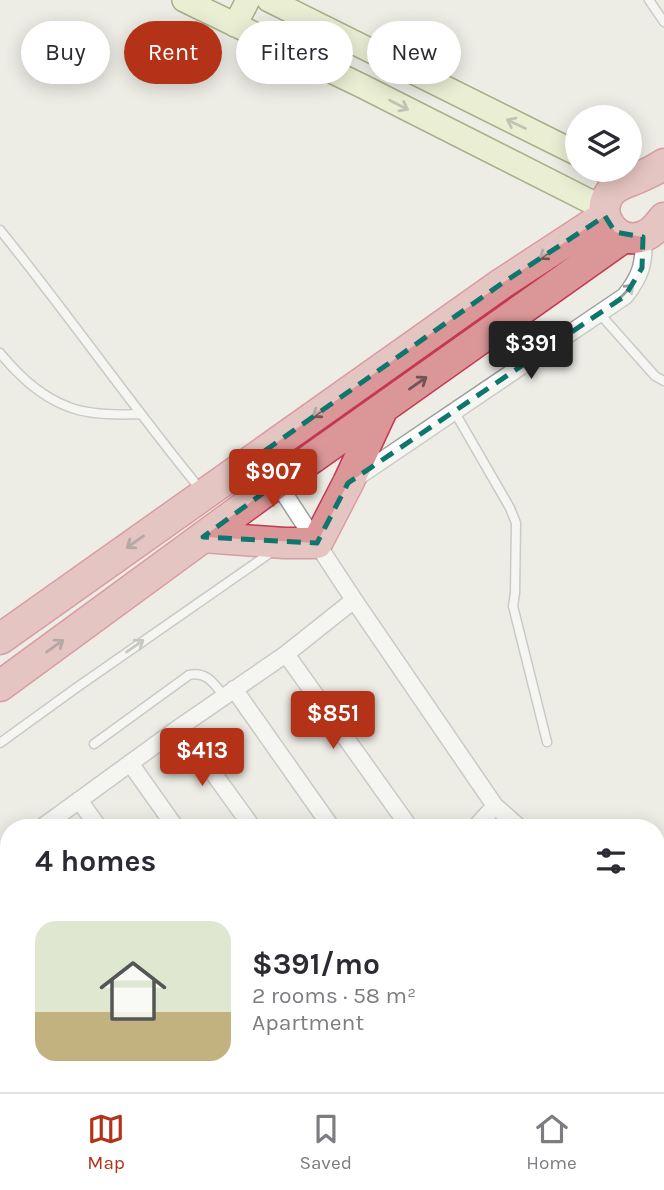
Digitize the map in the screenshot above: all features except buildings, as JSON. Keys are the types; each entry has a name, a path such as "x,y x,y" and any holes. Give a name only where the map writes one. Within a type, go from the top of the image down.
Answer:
{"highway":[{"path":"642,175 664,164"},
{"path":"613,182 606,200 628,223"},
{"path":"0,686 383,407 628,223"},
{"path":"0,639 501,284 628,223"},
{"path":"203,537 284,543 317,542 383,407"}],"street":[{"path":"184,0 362,86 628,223 643,261 635,283 625,296 348,483"},
{"path":"235,25 248,0"},
{"path":"269,0 565,148"},
{"path":"259,454 354,600 495,806 510,819"},
{"path":"53,819 286,654 354,600"},
{"path":"286,654 404,819"},
{"path":"229,692 325,819"},
{"path":"180,727 246,819"},
{"path":"130,763 170,819"},
{"path":"79,800 93,819"},
{"path":"483,819 495,806"}],"lane":[{"path":"649,0 664,22"},
{"path":"0,230 53,295 140,414 204,494"},
{"path":"599,313 655,376 664,381"},
{"path":"0,353 17,374 69,408 111,415 140,414"},
{"path":"454,411 516,523 513,606 547,741"},
{"path":"0,743 284,543"},
{"path":"94,744 189,675 196,673 207,677 229,692"}],"highlighted area":[{"path":"605,216 615,232 643,237 642,268 625,296 348,483 317,543 203,537 277,483 259,455 501,284"}]}
